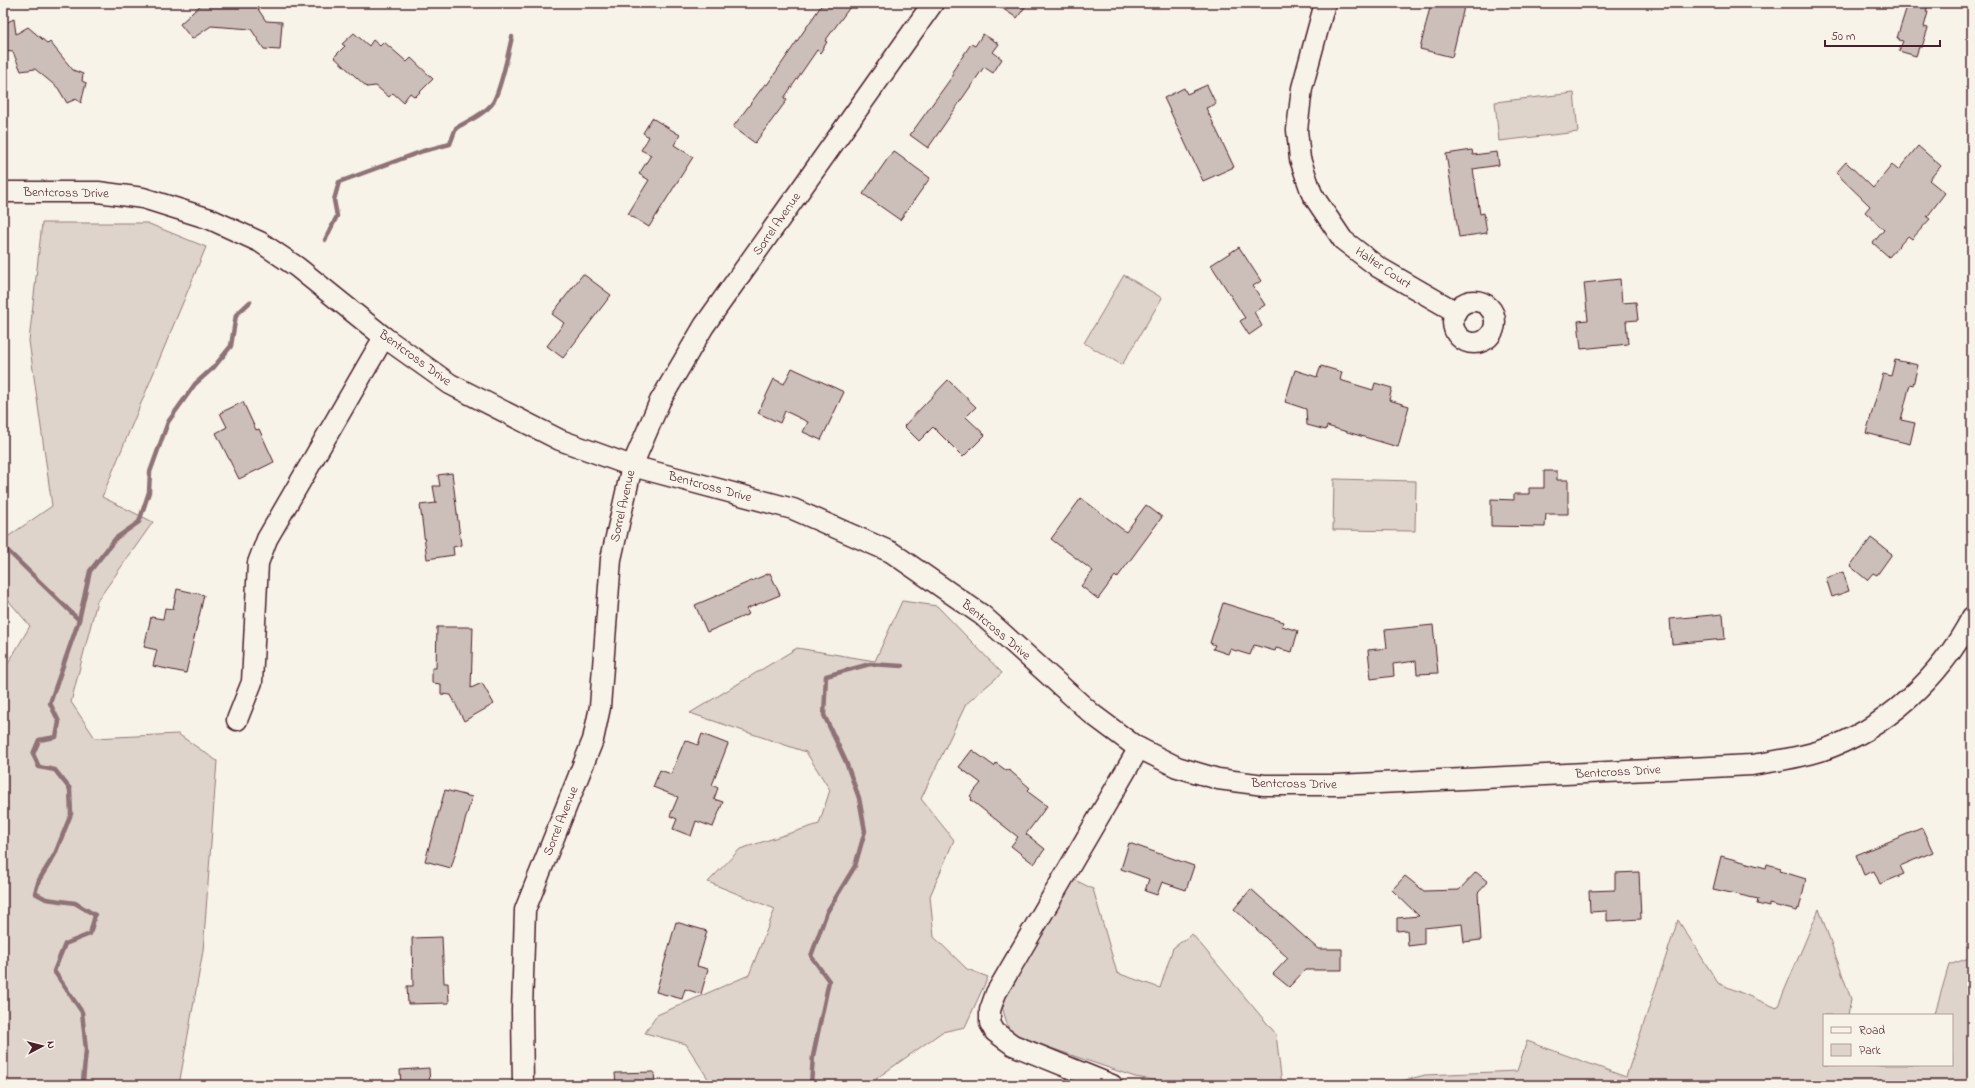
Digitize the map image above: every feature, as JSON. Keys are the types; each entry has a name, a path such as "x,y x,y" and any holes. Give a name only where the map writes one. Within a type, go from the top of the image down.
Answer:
{"street":[{"name":"Sorrel Avenue","path":"523,1085 522,1006 525,910 594,740 600,707 611,559 632,466 660,402 704,326 933,3"},
{"name":"Halter Court","path":"1325,3 1302,88 1297,130 1300,159 1312,194 1343,240 1378,267 1456,312"},
{"name":"Bentcross Drive","path":"3,192 98,192 143,198 210,219 260,242 297,267 384,337 450,384 560,440 632,466 793,509 891,552 982,615 1092,714 1139,748 1177,767 1218,779 1264,785 1337,786 1752,765 1792,759 1822,750 1853,737 1886,716 1927,682 1962,637 1972,617"},
{"path":"237,720 252,682 258,563 265,545 384,337"},
{"path":"1112,1085 1013,1045 995,1032 990,1023 990,1010 996,993 1139,748"}],"green space":[{"path":"1574,93 1578,132 1499,141 1495,102"},
{"path":"42,223 147,223 206,247 102,497 153,522 97,601 71,702 95,738 178,734 217,761 203,951 179,1085 3,1085 3,672 30,626 3,594 3,540 52,506 29,341"},
{"path":"1124,275 1162,298 1122,365 1084,343"},
{"path":"1334,479 1416,481 1415,531 1333,530"},
{"path":"902,601 937,606 1002,673 966,704 921,799 954,840 930,896 934,937 967,969 988,977 965,1027 942,1032 877,1078 874,1085 712,1085 686,1044 645,1033 657,1015 749,975 775,909 708,882 740,849 819,824 830,790 806,752 690,713 797,648 875,661"},
{"path":"1071,878 1093,889 1117,973 1160,988 1173,948 1192,934 1276,1034 1282,1085 1186,1085 1135,1077 1010,1034 1001,1003"},
{"path":"1819,909 1851,999 1848,1014 1823,1014 1823,1066 1953,1066 1953,1014 1933,1014 1949,965 1972,957 1972,1085 1386,1085 1425,1075 1517,1071 1527,1041 1626,1077 1678,920 1718,983 1777,1008"}],"building":[{"path":"203,3 254,3 266,21 282,22 280,50 264,49 251,29 211,26 192,39 180,24"},
{"path":"823,3 853,3 825,41 827,42 820,53 817,50 784,98 787,100 755,143 733,127 765,84 767,85"},
{"path":"994,3 1028,3 1017,18"},
{"path":"1431,3 1465,3 1452,57 1420,49"},
{"path":"1908,3 1921,3 1927,8 1926,12 1928,12 1924,27 1928,28 1922,47 1919,47 1916,56 1899,51 1903,41 1897,38"},
{"path":"14,19 16,34 28,27 48,44 50,42 73,70 83,74 82,81 86,83 81,103 76,99 67,103 58,88 35,69 21,71 13,52 3,51 3,24"},
{"path":"354,33 369,46 373,40 380,46 384,42 407,62 411,58 433,79 415,97 410,93 403,102 393,93 389,97 376,86 367,87 334,57 345,46 342,44"},
{"path":"983,34 999,44 993,52 1002,59 993,73 984,67 928,148 910,135 954,74 952,72 971,44 975,46"},
{"path":"1207,85 1216,104 1206,108 1234,167 1203,181 1164,98 1184,88 1187,94"},
{"path":"652,118 680,135 674,145 693,157 649,227 628,214 649,180 639,174 651,155 641,150 649,137 643,133"},
{"path":"1918,146 1941,166 1929,180 1945,193 1927,217 1930,219 1912,239 1908,236 1889,257 1873,243 1884,230 1865,212 1870,206 1836,173 1846,162 1873,188 1892,165 1898,170"},
{"path":"1472,150 1473,155 1497,152 1499,165 1473,169 1480,214 1484,213 1487,233 1459,237 1446,154"},
{"path":"893,151 930,178 900,220 863,194"},
{"path":"1239,247 1261,281 1253,286 1265,305 1254,312 1262,326 1249,335 1240,321 1245,318 1211,265"},
{"path":"583,274 611,295 563,358 547,346 564,323 552,314"},
{"path":"1620,279 1622,303 1636,302 1638,320 1626,321 1628,344 1581,349 1578,321 1588,320 1584,283"},
{"path":"1895,360 1918,365 1913,385 1910,384 1901,420 1915,423 1910,444 1866,433 1883,374 1891,376"},
{"path":"1321,366 1342,372 1340,380 1373,390 1375,383 1392,388 1389,400 1409,406 1398,447 1327,426 1326,430 1307,425 1306,409 1285,402 1295,370 1317,377"},
{"path":"792,368 844,392 821,440 803,432 808,422 785,411 780,423 758,413 774,379 784,384"},
{"path":"948,380 976,407 966,417 985,435 963,457 933,427 919,441 904,426"},
{"path":"243,402 256,430 259,429 274,462 239,479 216,433 227,427 220,413"},
{"path":"1544,471 1557,471 1557,480 1568,480 1568,514 1546,514 1545,527 1491,526 1491,499 1514,500 1514,494 1529,494 1529,488 1544,488"},
{"path":"452,473 461,545 453,547 454,555 427,559 420,505 436,503 433,486 440,486 438,475"},
{"path":"1081,498 1126,532 1146,505 1162,517 1117,578 1115,576 1098,599 1081,586 1093,571 1051,539"},
{"path":"1871,538 1892,554 1877,575 1873,573 1867,580 1850,566"},
{"path":"1843,572 1849,591 1832,597 1826,578"},
{"path":"770,573 780,595 746,609 749,614 707,632 695,605"},
{"path":"177,589 204,595 186,673 153,666 157,650 144,647 151,617 163,619 165,608 173,609"},
{"path":"1223,603 1284,622 1282,626 1298,631 1292,652 1276,648 1275,651 1254,645 1250,655 1230,649 1228,654 1213,649 1215,645 1210,643"},
{"path":"1723,614 1725,639 1672,644 1670,619"},
{"path":"1433,625 1438,673 1417,674 1416,661 1393,664 1394,676 1371,679 1368,650 1387,648 1385,630"},
{"path":"437,627 473,627 471,688 482,683 494,704 464,721 451,695 441,694 441,684 432,683 432,668 436,668"},
{"path":"702,734 728,744 712,785 718,788 714,799 723,802 713,827 696,821 691,836 673,829 677,819 670,816 678,797 653,787 660,770 671,774 685,740 698,745"},
{"path":"972,750 994,766 996,763 1007,771 1008,769 1030,788 1027,791 1047,806 1026,834 1045,849 1034,864 1011,846 1018,837 971,800 972,798 970,796 981,783 959,767"},
{"path":"445,790 472,797 451,868 425,861"},
{"path":"1922,828 1933,852 1900,866 1904,874 1880,884 1874,871 1864,875 1856,855"},
{"path":"1129,843 1194,866 1186,890 1162,882 1157,895 1145,891 1149,879 1121,869"},
{"path":"1721,856 1766,868 1767,864 1781,868 1780,871 1806,879 1799,909 1798,908 1797,911 1769,904 1769,907 1757,904 1758,899 1713,889"},
{"path":"1476,872 1488,882 1478,893 1481,940 1464,942 1462,924 1424,928 1424,944 1408,946 1407,930 1397,931 1397,918 1419,916 1392,890 1405,876 1424,891 1459,890"},
{"path":"1639,872 1641,919 1607,921 1607,911 1590,912 1589,891 1615,890 1615,873"},
{"path":"1251,889 1318,949 1342,949 1342,970 1305,970 1289,987 1273,974 1288,958 1234,909"},
{"path":"676,922 707,931 697,966 708,969 701,994 685,989 682,999 656,992"},
{"path":"442,937 444,983 448,983 449,1003 408,1004 407,986 413,986 412,938"},
{"path":"429,1068 430,1085 401,1085 400,1070"},
{"path":"654,1072 655,1085 616,1085 615,1073"}],"waterway":[{"path":"325,240 337,216 334,200 339,182 423,151 450,144 456,128 480,115 492,104 501,81 512,37"},
{"path":"85,1085 83,1081 86,1050 82,1012 54,971 65,944 90,934 95,915 75,903 46,899 35,893 39,880 55,854 71,814 70,789 55,770 39,767 33,754 39,740 56,737 59,722 50,703 79,620 90,571 116,538 139,522 149,492 150,472 168,422 195,384 214,367 231,346 236,315 250,302"},
{"path":"3,546 79,620"},
{"path":"811,1085 813,1056 829,981 811,956 827,912 855,866 865,831 859,798 846,762 824,715 826,676 870,664 902,666"}]}
